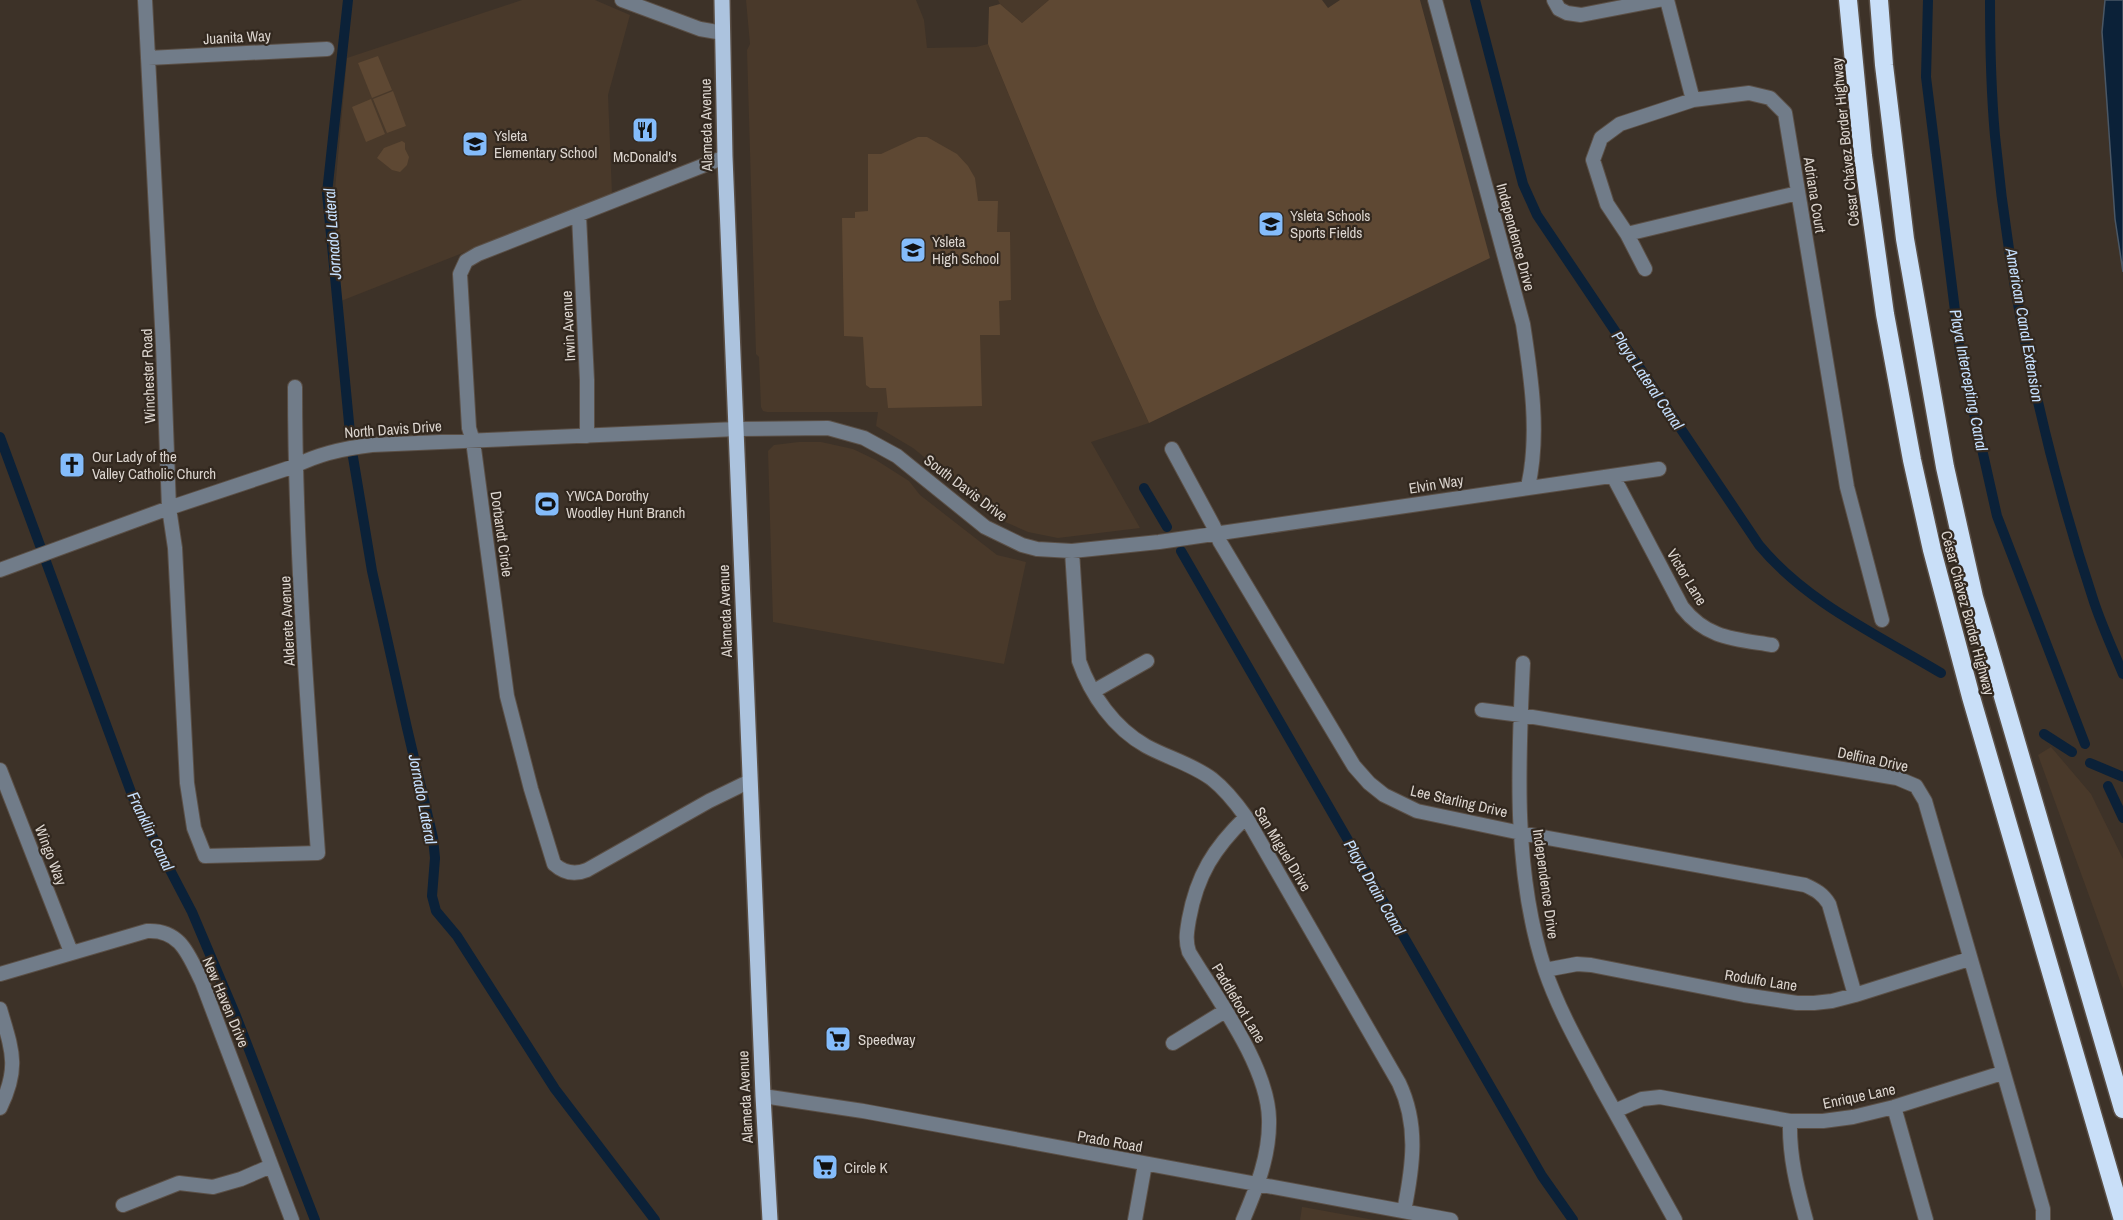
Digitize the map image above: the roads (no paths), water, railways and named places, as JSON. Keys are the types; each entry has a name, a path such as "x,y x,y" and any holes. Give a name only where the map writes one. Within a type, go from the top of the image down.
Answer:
{"highway":[{"name":"César Chávez Border Highway","path":"1848,0 1863,156 1886,314 1912,460 1932,550 1971,698 2122,1220"},
{"name":"César Chávez Border Highway","path":"1880,0 1884,65 1905,239 1945,467 1974,597 2123,1109"},
{"path":"2074,941 2110,1030 2123,1070"}],"main road":[{"name":"Alameda Avenue","path":"722,0 724,157 770,1220"}],"street":[{"name":"Winchester Road","path":"145,0 169,508 175,548 189,805 194,828 205,856"},
{"path":"622,0 700,29 723,33"},
{"name":"Independence Drive","path":"1435,0 1522,324 1533,402 1528,487"},
{"path":"1554,0 1559,9 1581,15 1659,0"},
{"path":"1667,0 1693,100"},
{"name":"Juanita Way","path":"148,58 327,49"},
{"name":"Adriana Court","path":"1645,269 1627,234 1607,204 1593,159 1601,138 1620,124 1693,100 1749,93 1770,98 1785,113 1847,487 1882,620"},
{"name":"Dorbandt Circle","path":"724,157 478,254 463,265 460,274 469,428 473,441 507,696 531,789 554,864 569,872 587,870 709,801 750,782"},
{"path":"1627,234 1798,193"},
{"name":"Irwin Avenue","path":"579,216 587,381 587,436"},
{"name":"Alderete Avenue","path":"205,856 318,853 295,466 295,387"},
{"name":"South Davis Drive","path":"737,429 820,428 864,438 897,456 985,526 998,534 1036,549 1072,551 1217,533"},
{"name":"North Davis Drive","path":"0,570 169,508 346,448 737,429"},
{"name":"Lee Starling Drive","path":"1173,449 1220,542 1354,766 1369,783 1384,795 1417,811 1794,883 1814,889 1825,897 1829,904 1855,995"},
{"name":"Elvin Way","path":"1217,533 1659,469"},
{"name":"Victor Lane","path":"1613,476 1682,607 1689,615 1710,632 1726,638 1772,645"},
{"name":"San Miguel Drive","path":"1072,551 1079,661 1094,691 1119,726 1147,747 1190,765 1214,780 1233,800 1246,817 1406,1097 1412,1120 1414,1157 1404,1211"},
{"path":"1094,691 1147,661"},
{"name":"Independence Drive","path":"1523,663 1521,832 1531,916 1545,970 1562,1015 1675,1220"},
{"name":"Delfina Drive","path":"1482,710 1897,778 1916,786 1925,801 2043,1209 2043,1220"},
{"name":"Wingo Way","path":"0,770 70,952"},
{"name":"Paddlefoot Lane","path":"1243,1220 1258,1184 1268,1136 1269,1117 1265,1089 1250,1054 1189,952 1186,937 1196,890 1209,859 1227,835 1246,817"},
{"name":"New Haven Drive","path":"0,974 147,931 159,930 178,941 186,950 202,982 292,1220"},
{"name":"Rodulfo Lane","path":"1545,970 1577,964 1591,965 1797,1003 1832,1001 1970,959"},
{"path":"0,1009 12,1050 13,1078 0,1107"},
{"path":"1173,1043 1225,1011"},
{"name":"Enrique Lane","path":"1615,1111 1642,1099 1660,1098 1790,1121 1823,1121 1853,1117 1894,1107 2002,1073"},
{"name":"Prado Road","path":"763,1096 863,1111 1451,1220"},
{"path":"1894,1107 1926,1220"},
{"path":"1790,1121 1791,1158 1806,1220"},
{"path":"1135,1220 1145,1164"},
{"path":"123,1205 179,1183 213,1187 241,1179 271,1166"}],"water":[{"path":"2105,0 2123,0 2123,272 2115,219 2102,32"}],"waterway":[{"name":"Jornado Lateral","path":"348,0 327,193 350,433"},
{"name":"Playa Lateral Canal","path":"1475,0 1523,184 1537,215 1759,545 1778,566 1821,601 1941,673"},
{"name":"Playa Intercepting Canal","path":"1928,0 1926,77 1960,351 1997,516 2085,744"},
{"name":"American Canal Extension","path":"1990,0 1995,136 2010,255 2031,372 2076,545 2094,602 2123,674"},
{"name":"Franklin Canal","path":"0,437 135,803 192,912 236,1016 315,1220"},
{"name":"Jornado Lateral","path":"353,457 372,571 433,838 435,858 432,896 436,911 457,936 555,1089 655,1220"},
{"name":"Playa Drain Canal","path":"1144,488 1167,527"},
{"name":"Playa Drain Canal","path":"1181,551 1542,1176 1573,1220"},
{"name":"Playa Lateral Canal","path":"2044,734 2072,752"},
{"name":"Playa Lateral Canal","path":"2090,763 2123,777"},
{"name":"Playa Intercepting Canal","path":"2108,786 2123,818"}],"place":[{"name":"McDonald's","path":"645,130"},
{"name":"Ysleta Elementary School","path":"475,144"},
{"name":"Ysleta Schools Sports Fields","path":"1271,224"},
{"name":"Ysleta High School","path":"913,250"},
{"name":"Our Lady of the Valley Catholic Church","path":"72,465"},
{"name":"YWCA Dorothy Woodley Hunt Branch","path":"547,504"},
{"name":"Speedway","path":"838,1039"},
{"name":"Circle K","path":"825,1167"}]}
